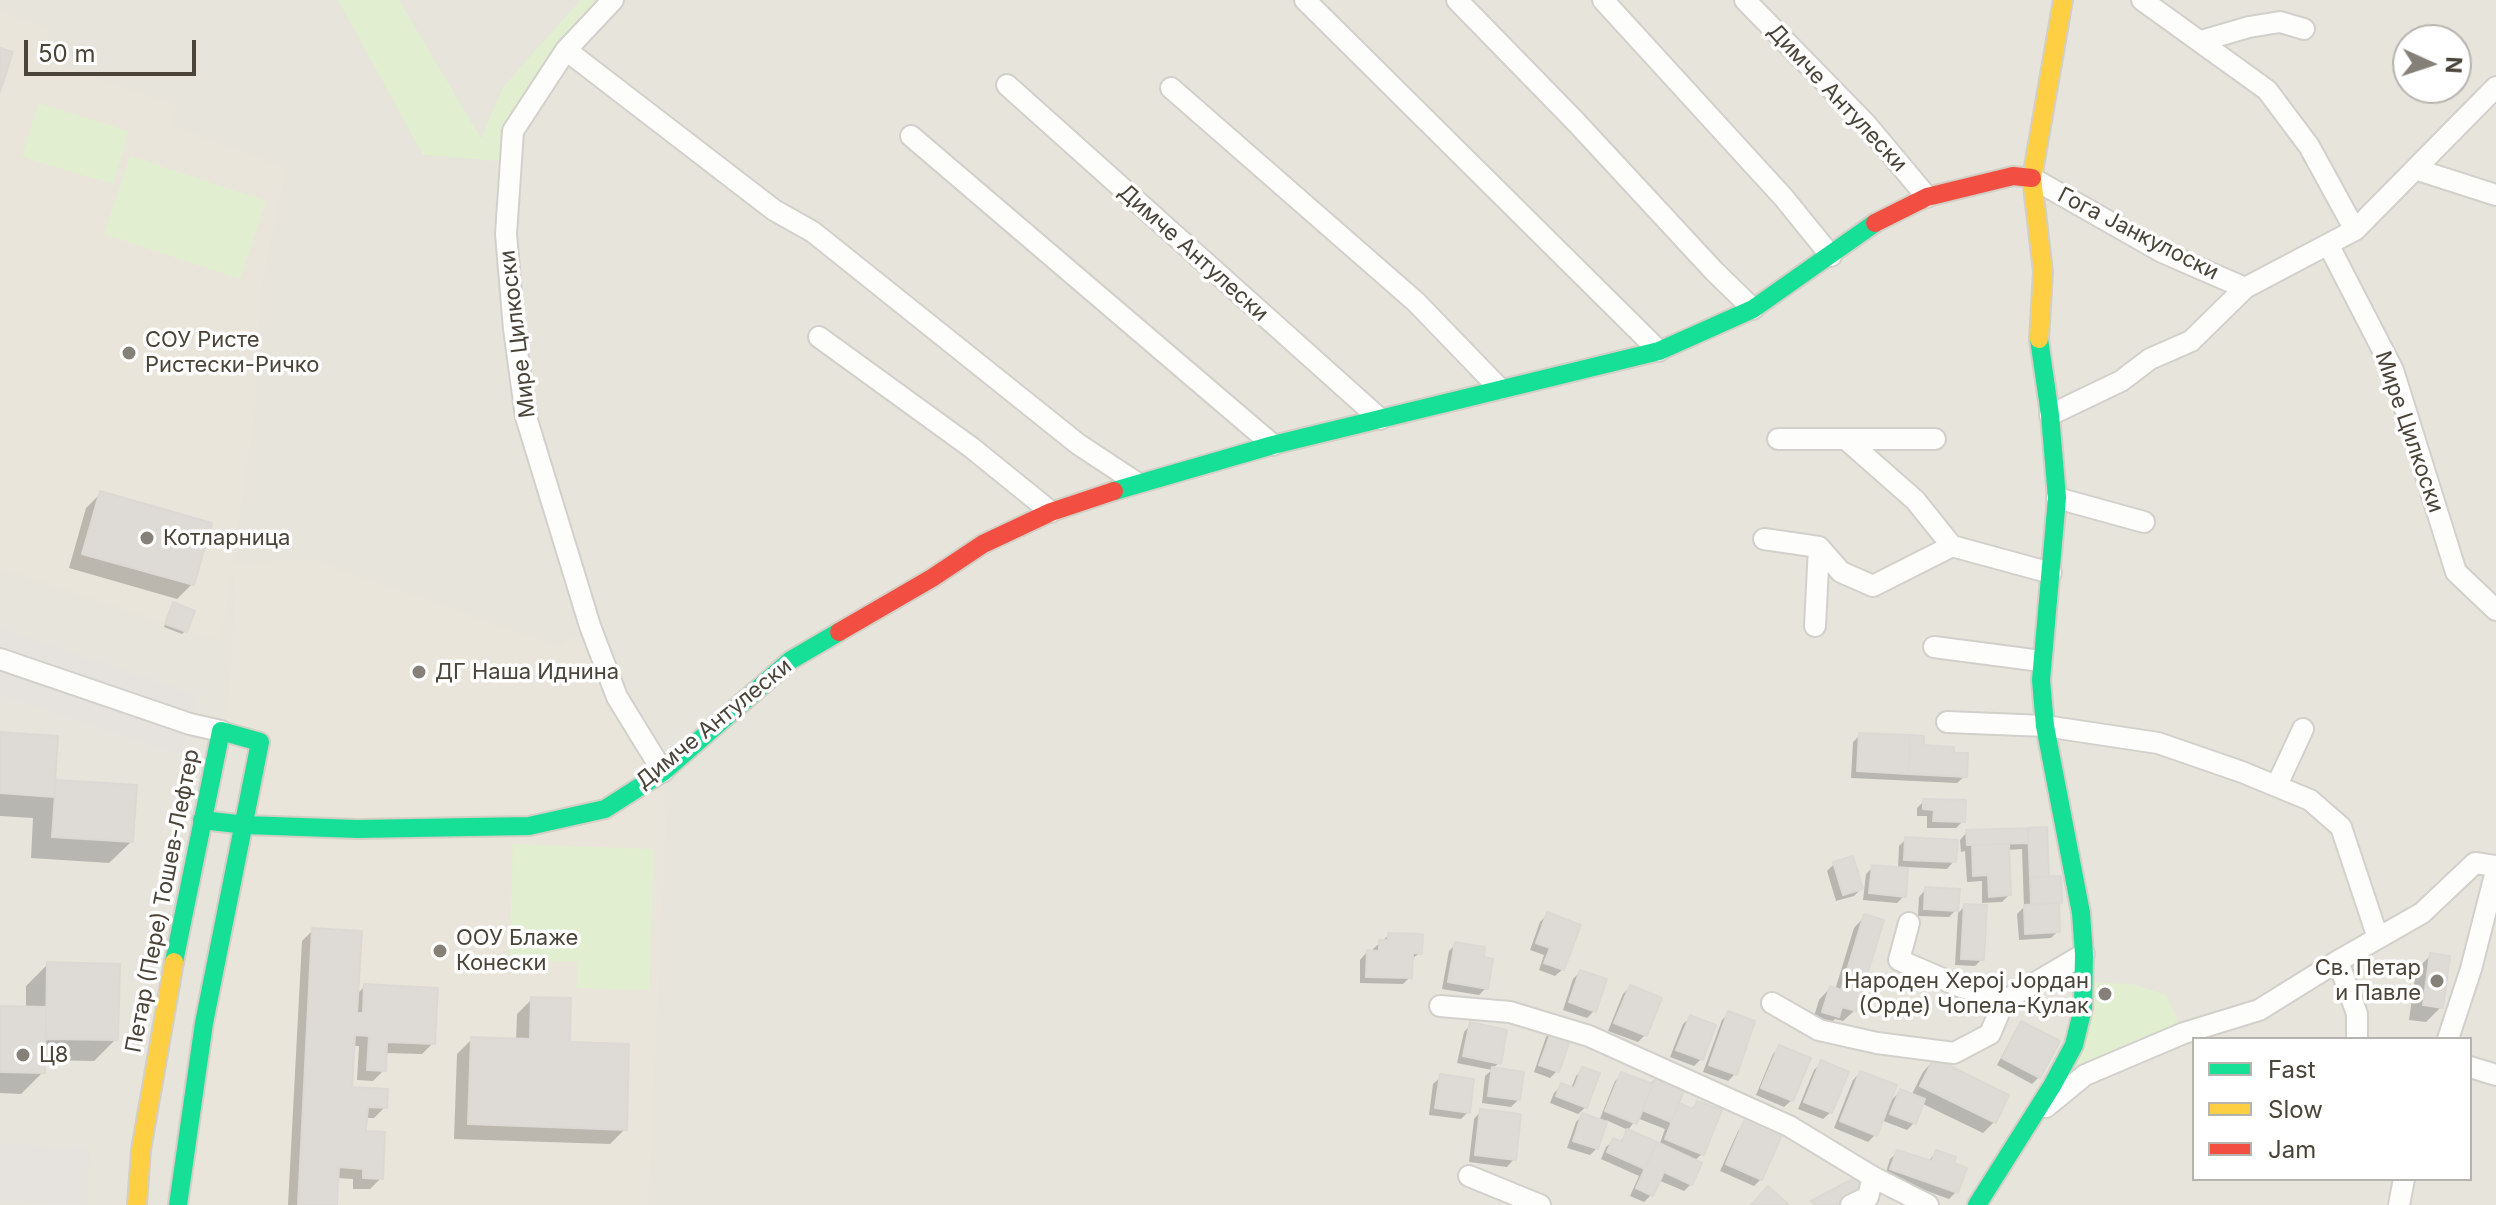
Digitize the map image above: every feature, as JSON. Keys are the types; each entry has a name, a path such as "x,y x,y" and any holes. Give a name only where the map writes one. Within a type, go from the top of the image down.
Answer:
{"street":[{"name":"Мире Цилкоски","path":"613,0 566,50 513,131 506,234 526,417 590,626 617,697 663,772"},
{"path":"1305,0 1659,351"},
{"path":"1457,0 1753,309"},
{"path":"1603,0 1784,198 1831,256"},
{"name":"Димче Антулески","path":"1745,0 1866,124 1927,197"},
{"path":"1985,1202 2074,1045 2083,1008 2081,913 2045,726 2041,661 2057,498 2050,415 2039,341 2043,272 2032,178 2063,0"},
{"path":"2142,0 2267,90 2309,146 2355,230"},
{"path":"2201,41 2280,22 2304,29"},
{"path":"566,50 774,210 813,232 1078,444 1137,483"},
{"name":"Димче Антулески","path":"1007,85 1380,419"},
{"name":"Гога Јанкулоски","path":"2050,415 2121,381 2150,359 2191,341 2245,288 2355,230 2496,87"},
{"path":"1171,88 1416,302 1500,389"},
{"path":"911,136 1273,445"},
{"path":"2415,169 2496,195"},
{"name":"Димче Антулески","path":"202,820 246,825 357,829 529,826 605,809 663,772 791,660 932,578 983,544 1051,512 1137,483 1273,445 1659,351 1753,309 1879,220 1927,197 2013,176 2032,178"},
{"name":"Гога Јанкулоски","path":"2032,178 2162,252 2245,288"},
{"name":"Мире Цилкоски","path":"2329,246 2393,370 2456,572 2496,610"},
{"path":"819,337 972,448 1051,512"},
{"path":"1778,439 1935,439"},
{"path":"1848,441 1915,500 1952,546 2051,573"},
{"path":"2057,498 2144,522"},
{"path":"1764,539 1819,547 1841,572 1873,586 1952,546"},
{"path":"1815,626 1819,547"},
{"path":"1934,647 2041,661"},
{"path":"0,659 190,724 221,731"},
{"path":"1947,722 2045,726 2158,743 2277,785 2310,800 2341,827 2378,938"},
{"path":"2277,785 2303,729"},
{"name":"Петар (Пере) Тошев-Лефтер","path":"137,1205 141,1150 161,1030 221,731 260,742 246,825 204,1023 178,1205"},
{"path":"2031,1118 2085,1075 2184,1033 2259,1010 2422,913 2475,863 2496,868 2471,969 2449,1037"},
{"path":"1909,923 1899,960 2004,1001"},
{"path":"1772,1003 1819,1030 1877,1043 1954,1053 1990,1034 2004,1001 2084,954"},
{"path":"2338,961 2357,1014 2357,1037"},
{"path":"1440,1006 1510,1012 1589,1036 1789,1126 1873,1177 1928,1205"},
{"path":"2472,1068 2496,1075"},
{"path":"1469,1176 1540,1205"},
{"path":"1851,1205 1868,1197 1873,1177"},
{"path":"2399,1205 2404,1181"}],"shaded area":[{"path":"0,0 2496,0 2496,1205 0,1205"},
{"path":"0,12 51,28 42,59 177,105 170,125 286,168 260,293 255,414 232,563 311,559 559,647 590,626 663,772 666,824 648,1205 178,1205 260,743 221,731 229,705 235,592 232,568 221,642 0,568"},
{"path":"0,629 197,695 181,755 0,694"},
{"path":"0,1143 90,1149 87,1205 0,1201"}],"green space":[{"path":"338,0 399,0 481,138 503,87 580,0 613,0 513,131 511,162 423,155"},
{"path":"38,103 129,131 113,184 22,157"},
{"path":"130,156 266,201 240,279 104,234"},
{"path":"513,844 654,849 649,990 577,988 577,962 509,960"},
{"path":"2083,982 2132,984 2166,995 2184,1033 2052,1086"}],"building":[{"path":"0,48 13,52 0,92"},
{"name":"Котларница","path":"100,491 212,523 194,585 82,554"},
{"path":"173,602 195,611 187,632 165,624"},
{"path":"0,732 58,736 54,797 0,793"},
{"path":"1859,733 1910,735 1908,774 1857,771"},
{"path":"1910,735 1924,736 1924,745 1954,747 1954,753 1968,753 1967,777 1908,774"},
{"path":"56,780 137,785 133,842 52,837"},
{"path":"1923,799 1966,800 1965,822 1933,821 1934,810 1923,809"},
{"path":"2047,827 2049,876 2030,877 2028,828"},
{"path":"2028,828 2028,843 1967,845 1966,830"},
{"path":"1905,837 1958,840 1956,862 1904,860"},
{"path":"2009,844 2011,895 1989,897 1988,875 1973,876 1972,845"},
{"path":"1853,856 1863,889 1843,895 1833,862"},
{"path":"1872,865 1908,868 1906,897 1869,893"},
{"path":"2061,876 2062,903 2031,904 2030,877"},
{"path":"1925,887 1960,889 1958,911 1924,909"},
{"path":"2059,903 2060,932 2025,934 2024,905"},
{"path":"1964,904 1987,905 1984,960 1961,959"},
{"path":"1547,912 1581,925 1564,970 1544,963 1550,948 1536,943"},
{"path":"1864,914 1884,920 1856,1011 1842,1007 1839,1017 1822,1012 1830,986 1841,990"},
{"path":"312,928 362,931 357,1013 363,1013 364,984 438,988 435,1044 387,1042 386,1071 367,1070 369,1036 355,1035 352,1087 388,1089 387,1108 368,1107 366,1131 385,1132 383,1179 363,1178 363,1169 339,1167 337,1205 298,1205"},
{"path":"1388,933 1423,934 1422,954 1413,953 1412,978 1366,977 1367,950 1379,951 1379,940 1388,940"},
{"path":"1455,942 1485,947 1484,957 1493,959 1488,989 1448,982"},
{"name":"Св. Петар и Павле","path":"2430,953 2450,956 2443,1008 2423,1005"},
{"path":"47,962 120,964 118,1040 46,1039"},
{"path":"1580,970 1607,979 1596,1012 1569,1002"},
{"path":"1630,985 1662,998 1647,1036 1614,1023"},
{"path":"531,997 571,998 570,1042 629,1044 627,1130 468,1124 471,1037 530,1039"},
{"name":"Ц8","path":"0,1006 46,1007 45,1073 0,1072"},
{"path":"1728,1011 1755,1021 1737,1075 1709,1065"},
{"path":"1690,1015 1716,1025 1703,1060 1676,1050"},
{"path":"2021,1021 2060,1041 2040,1078 2002,1058"},
{"path":"1470,1022 1507,1030 1501,1064 1463,1056"},
{"path":"1553,1027 1572,1034 1559,1072 1539,1065"},
{"path":"1779,1045 1811,1058 1793,1101 1761,1088"},
{"path":"1934,1058 2009,1095 1996,1123 1920,1086"},
{"path":"1821,1060 1849,1072 1832,1113 1804,1102"},
{"path":"1492,1067 1524,1072 1520,1100 1488,1096"},
{"path":"1582,1067 1600,1073 1587,1108 1556,1096 1561,1083 1574,1088"},
{"path":"1860,1071 1897,1085 1877,1136 1840,1121"},
{"path":"1621,1072 1653,1084 1637,1124 1605,1111"},
{"path":"1440,1074 1474,1079 1470,1113 1435,1108"},
{"path":"1657,1075 1686,1086 1671,1122 1642,1110"},
{"path":"1900,1089 1925,1099 1916,1124 1890,1114"},
{"path":"1697,1101 1722,1110 1704,1155 1665,1139 1679,1103 1693,1109"},
{"path":"1480,1109 1521,1114 1516,1160 1475,1155"},
{"path":"1582,1113 1607,1122 1598,1149 1573,1141"},
{"path":"1744,1121 1781,1137 1762,1180 1726,1164"},
{"path":"1627,1129 1657,1142 1645,1169 1607,1152 1613,1138 1622,1142"},
{"path":"1657,1142 1702,1163 1692,1185 1664,1172 1653,1196 1636,1188"},
{"path":"1897,1150 1932,1161 1936,1150 1956,1157 1954,1163 1967,1168 1958,1193 1890,1169"},
{"path":"1858,1176 1866,1190 1837,1205 1814,1205 1811,1201"},
{"path":"1768,1186 1789,1205 1751,1205"}],"traffic: fast":[{"path":"1114,491 1273,445 1659,351 1753,309 1875,223"},
{"path":"1977,1205 2052,1086 2074,1045 2083,1008 2081,913 2045,726 2041,680 2057,498 2039,339"},
{"path":"202,820 246,825 357,829 529,826 605,809 663,772 791,660 839,632"},
{"path":"174,962 221,731 260,742 204,1023 178,1205"}],"traffic: slow":[{"path":"2039,339 2043,272 2032,178 2063,0"},
{"path":"137,1205 141,1150 174,962"}],"traffic: jam":[{"path":"1875,223 1927,197 2013,176 2032,178"},
{"path":"839,632 932,578 983,544 1051,512 1114,491"}],"place":[{"name":"СОУ Ристе Ристески-Ричко","path":"129,353"},
{"name":"Котларница","path":"147,538"},
{"name":"ДГ Наша Иднина","path":"419,672"},
{"name":"ООУ Блаже Конески","path":"440,951"},
{"name":"Св. Петар и Павле","path":"2437,981"},
{"name":"Народен Херој Јордан (Орде) Чопела-Кулак","path":"2105,994"},
{"name":"Ц8","path":"23,1055"}]}
